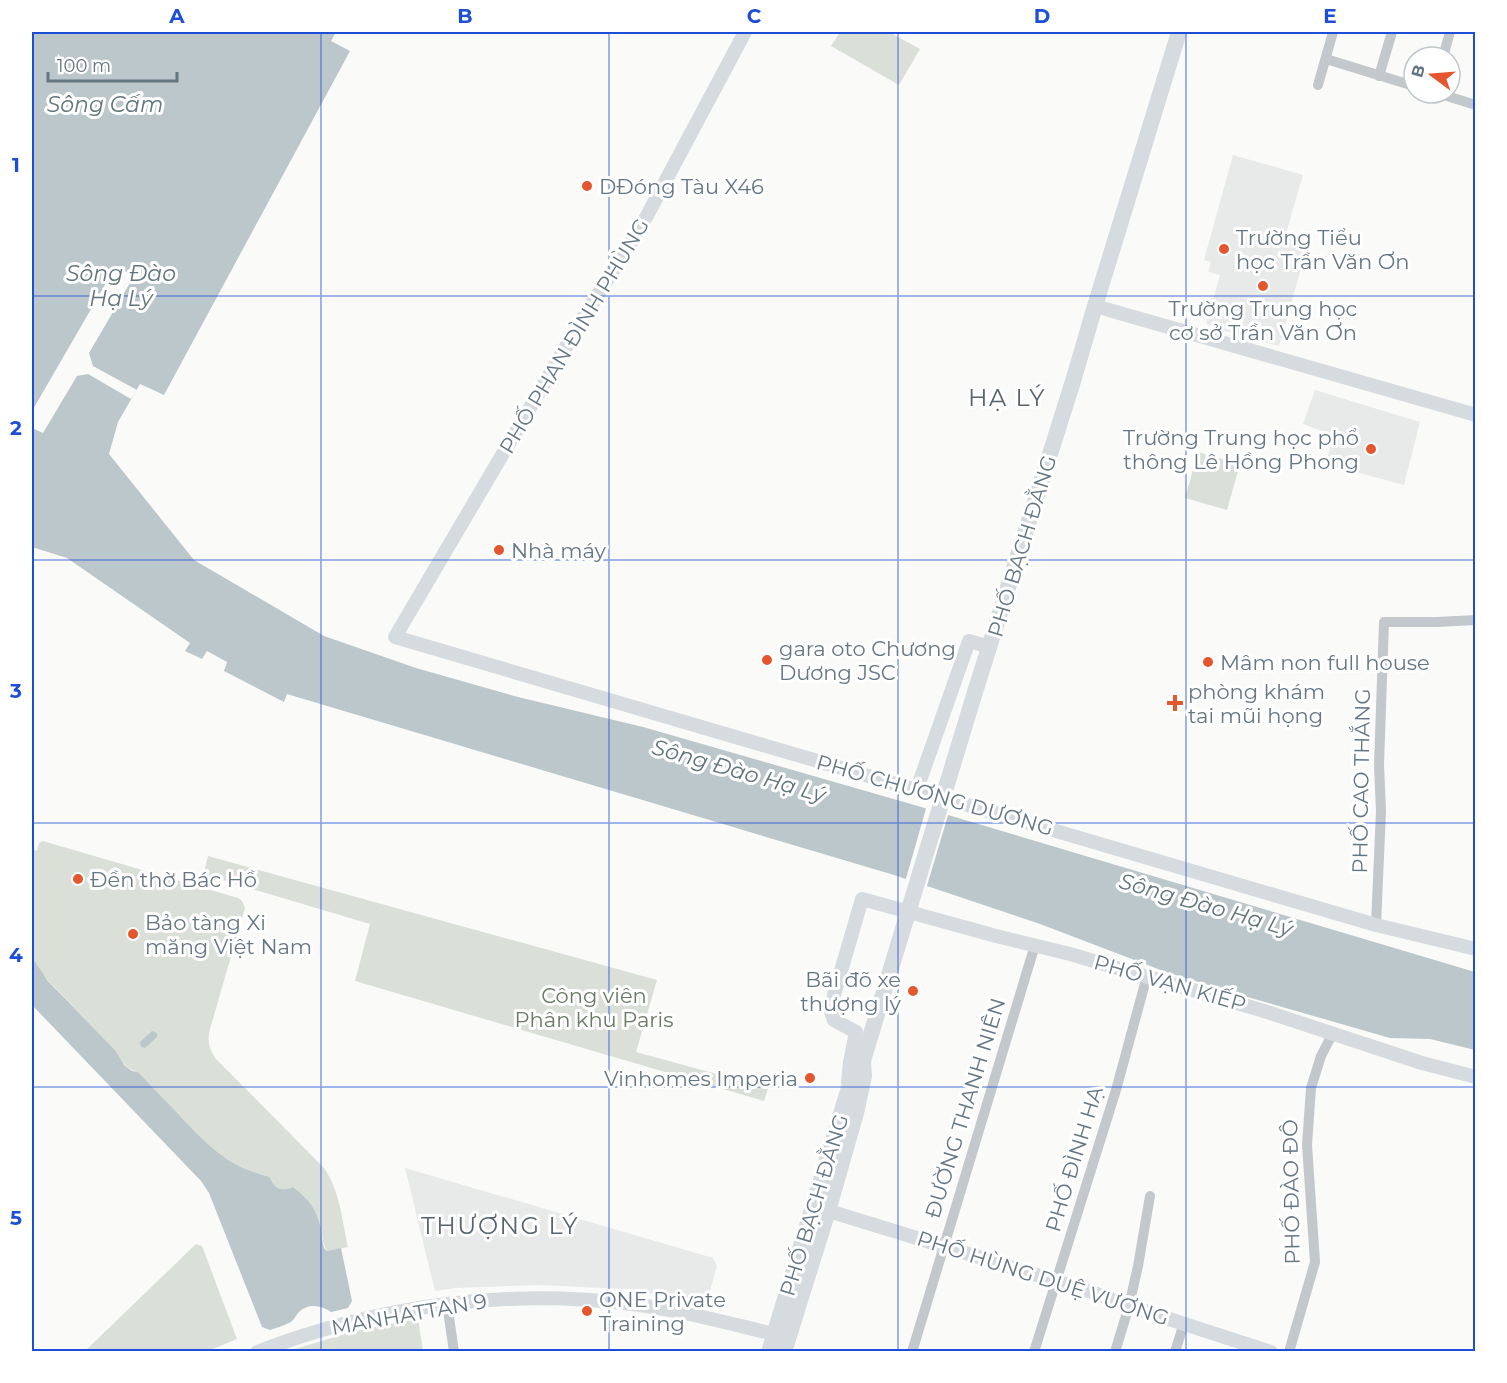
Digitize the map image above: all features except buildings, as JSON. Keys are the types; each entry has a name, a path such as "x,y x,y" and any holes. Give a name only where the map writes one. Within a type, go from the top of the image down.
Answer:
{"main road":[{"name":"PHỐ BẠCH ĐẰNG","path":"784,1352 846,1097 855,1072 864,1057 1179,32"},
{"name":"PHỐ BẠCH ĐẰNG","path":"769,1352 856,1113 864,1076 864,1057"}],"street":[{"name":"PHỐ PHAN ĐÌNH PHÙNG","path":"395,637 581,321 642,225 745,32"},
{"path":"1318,85 1334,32"},
{"path":"1379,76 1392,32"},
{"path":"1326,59 1402,83"},
{"path":"1095,306 1476,415"},
{"name":"PHỐ CAO THẮNG","path":"1376,925 1382,811 1379,765 1383,622 1476,620"},
{"name":"PHỐ CHƯƠNG DƯƠNG","path":"395,637 1376,925 1475,948"},
{"path":"917,789 969,641 990,647"},
{"name":"PHỐ VẠN KIẾP","path":"846,1097 856,1032 834,1020 830,1009 862,899 1147,976 1264,1011 1422,1063 1476,1077"},
{"name":"ĐƯỜNG THANH NIÊN","path":"912,1352 1035,945"},
{"name":"PHỐ ĐÌNH HẠ","path":"1034,1352 1116,1090 1147,976"},
{"name":"PHỐ ĐÀO ĐÔ","path":"1289,1352 1315,1262 1307,1144 1311,1088 1321,1056 1333,1033"},
{"path":"1115,1352 1138,1266 1150,1196"},
{"name":"PHỐ HÙNG DUỆ VƯƠNG","path":"820,1209 1089,1291 1271,1352"},
{"name":"MANHATTAN 9","path":"257,1352 333,1326 447,1303 512,1298 583,1299 652,1307 774,1334"},
{"path":"447,1303 454,1352"},
{"path":"1174,1352 1185,1323"}],"shaded area":[{"path":"1233,155 1303,175 1285,237 1308,244 1279,346 1206,324 1220,275 1208,272 1211,262 1204,260"},
{"name":"Trường Trung học phổ thông Lê Hồng Phong","path":"1315,390 1420,422 1404,485 1326,464 1333,435 1303,424"},
{"path":"405,1168 713,1258 717,1266 708,1298 699,1302 625,1289 539,1285 435,1291"}],"green space":[{"path":"840,32 889,32 920,49 899,85 831,46"},
{"path":"1198,452 1240,464 1227,510 1185,498"},
{"path":"43,841 242,901 245,908 210,1029 210,1048 216,1059 324,1168 334,1186 348,1247 327,1251 314,1209 293,1187 279,1188 270,1177 251,1172 231,1162 206,1144 138,1072 124,1064 115,1050 40,972 32,957 32,849 37,851 39,843"},
{"name":"Công viên Phân khu Paris","path":"208,856 657,980 636,1052 768,1088 764,1101 355,981 370,924 209,876 205,873"},
{"path":"196,1244 202,1246 237,1339 208,1351 85,1351"},
{"path":"418,1318 423,1351 288,1351 352,1332"}],"water":[{"name":"Sông Đào Hạ Lý","path":"32,32 336,32 331,41 350,51 164,395 140,384 118,422 109,454 194,560 324,636 416,668 518,697 643,727 911,804 1475,972 1475,1050 1430,1039 1390,1038 1251,998 1166,972 1040,924 894,875 287,694 284,702 224,671 227,662 207,651 202,659 185,651 190,643 67,558 32,547"},
{"path":"32,957 47,980 115,1050 124,1065 138,1072 210,1146 230,1161 255,1173 270,1177 279,1188 293,1187 303,1195 319,1221 324,1248 327,1251 341,1248 352,1301 348,1308 331,1312 310,1306 303,1309 287,1324 270,1330 262,1327 209,1193 201,1181 32,1005"},
{"path":"152,1031 157,1033 157,1037 145,1048 141,1047 140,1042"}],"pier":[{"path":"116,266 134,276 89,353 93,366 137,390 131,399 88,374 77,376 43,433 32,428 32,411"},
{"path":"927,805 949,812 926,889 905,882"}],"place":[{"name":"DĐóng Tàu X46","path":"587,186"},
{"name":"Trường Tiểu học Trần Văn Ơn","path":"1224,249"},
{"name":"Trường Trung học cơ sở Trần Văn Ơn","path":"1263,286"},
{"name":"Trường Trung học phổ thông Lê Hồng Phong","path":"1371,449"},
{"name":"Nhà máy","path":"499,550"},
{"name":"gara oto Chương Dương JSC","path":"767,660"},
{"name":"Mâm non full house","path":"1208,662"},
{"name":"phòng khám tai mũi họng","path":"1175,703"},
{"name":"Đền thờ Bác Hồ","path":"78,879"},
{"name":"Bảo tàng Xi măng Việt Nam","path":"133,934"},
{"name":"Bãi đõ xe thượng lý","path":"913,991"},
{"name":"Vinhomes Imperia","path":"810,1078"},
{"name":"ONE Private Training","path":"587,1311"}],"district":[{"name":"HẠ LÝ","path":"1007,397"},
{"name":"THƯỢNG LÝ","path":"500,1225"}],"water label":[{"name":"Sông Cấm","path":"105,104"}]}
